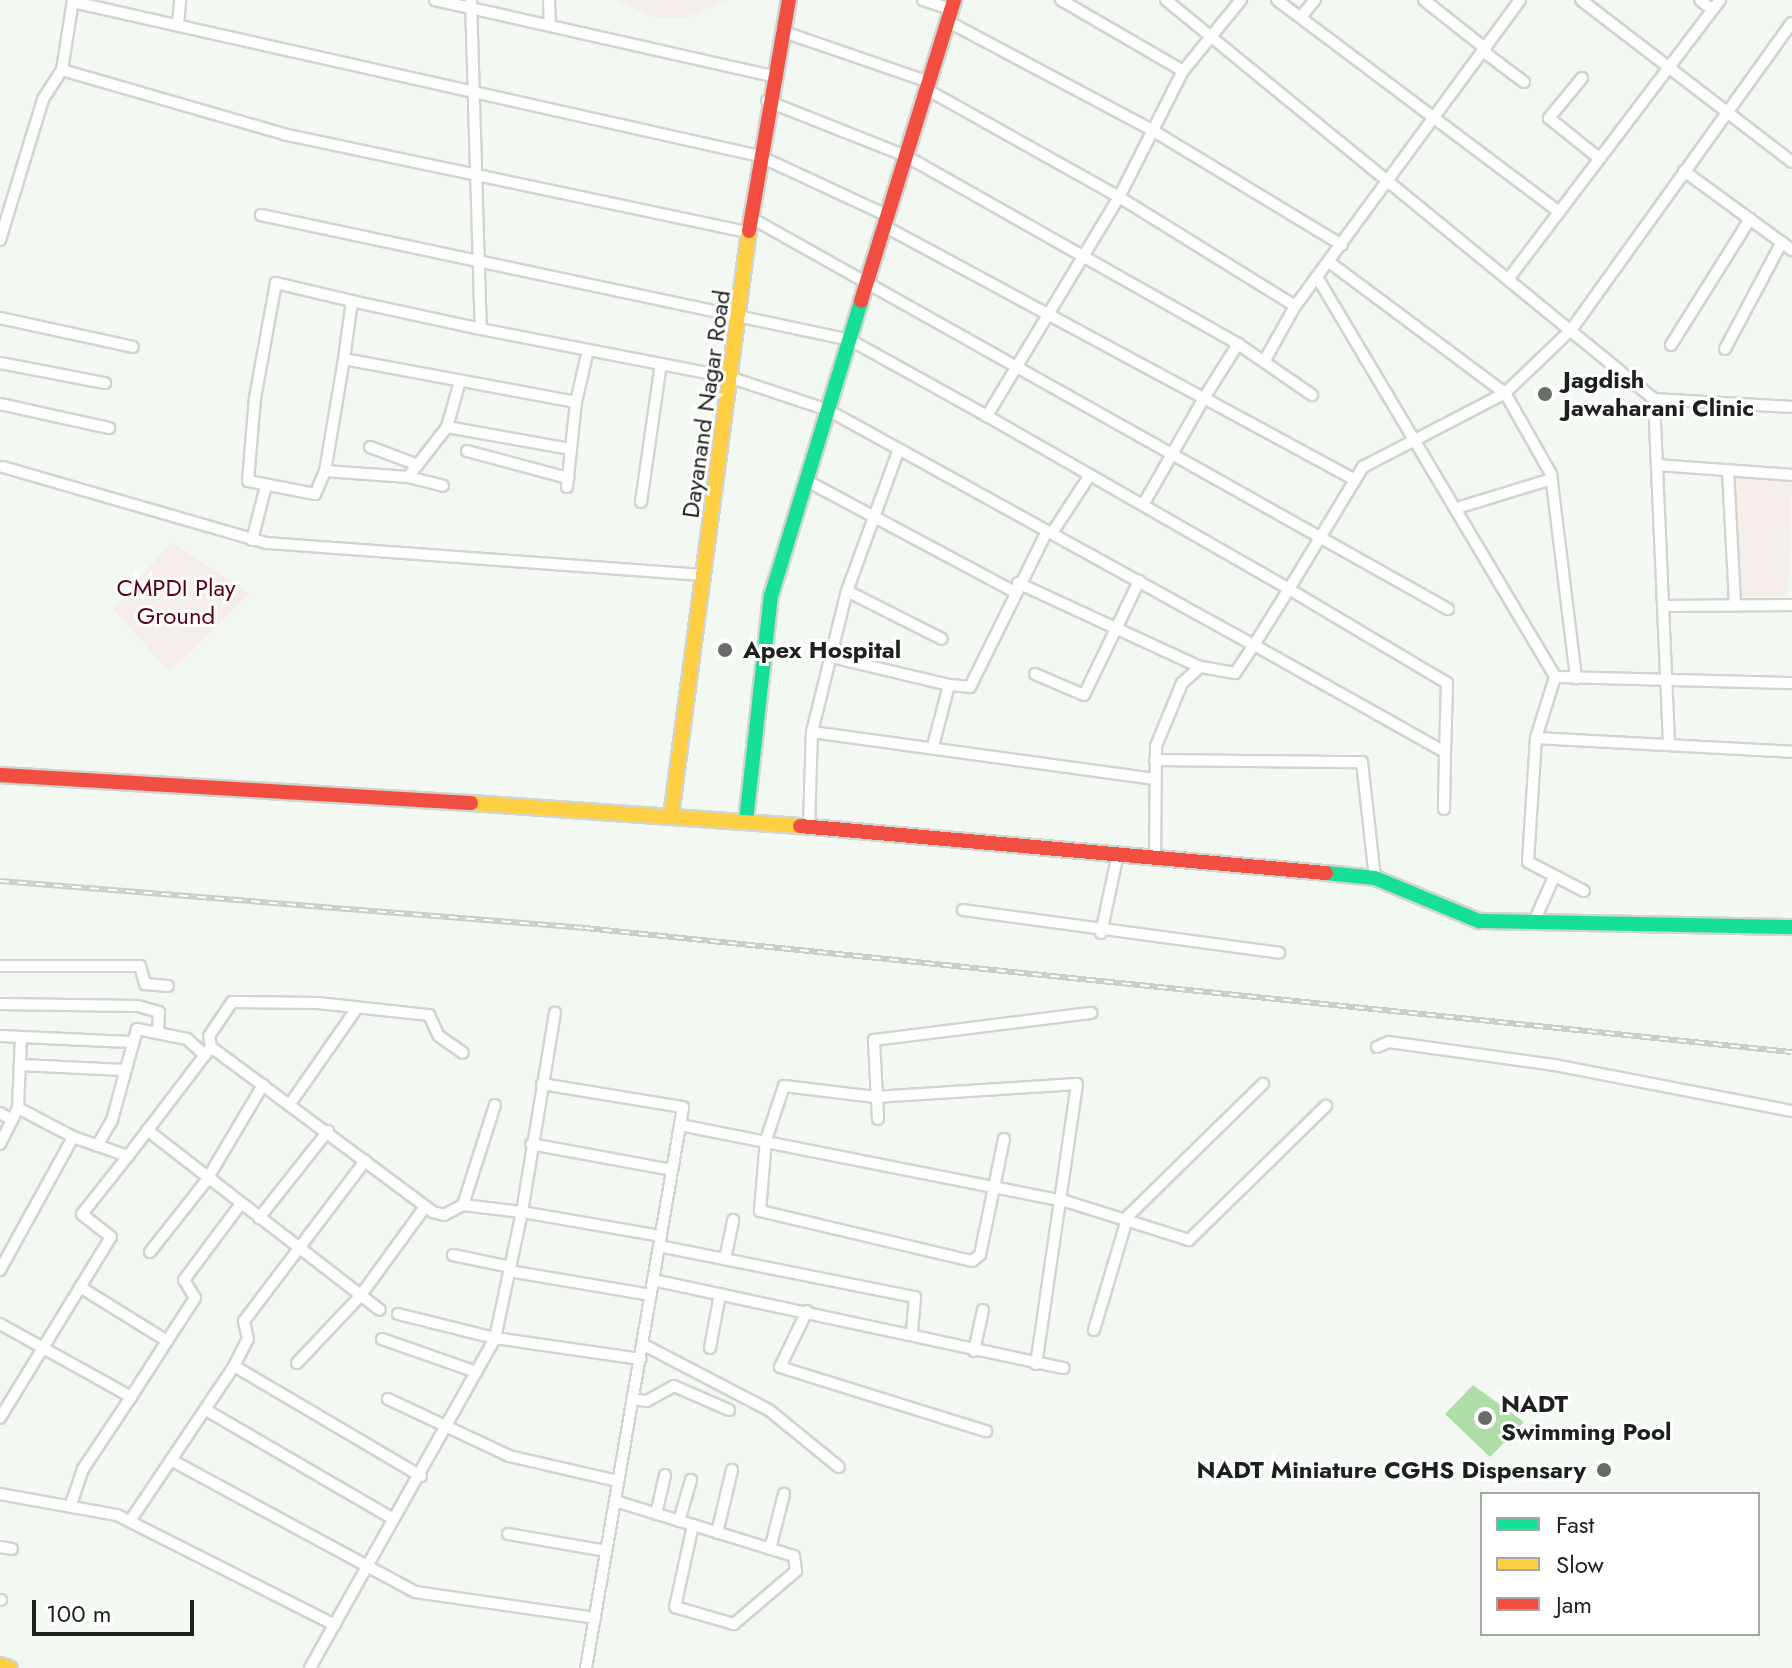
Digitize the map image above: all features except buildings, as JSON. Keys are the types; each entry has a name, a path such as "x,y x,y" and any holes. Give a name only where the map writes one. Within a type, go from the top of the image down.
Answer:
{"street":[{"path":"178,25 180,0"},
{"path":"435,0 471,3 771,76"},
{"path":"549,0 550,24"},
{"name":"Dayanand Nagar Road","path":"671,816 759,156 771,76 789,0"},
{"path":"923,0 951,10 1342,245"},
{"path":"1061,0 1183,71"},
{"path":"1166,0 1208,40 1392,181 1654,399 1792,407"},
{"path":"987,416 1119,197 1183,71 1241,0"},
{"path":"1277,0 1559,212"},
{"path":"1301,17 1315,0"},
{"path":"1424,0 1524,82"},
{"path":"1265,360 1295,306 1392,181 1520,0"},
{"path":"1581,0 1792,162"},
{"path":"1509,278 1716,5 1700,0"},
{"path":"0,240 43,99 62,70 73,1 475,89 759,156 886,221 1355,480"},
{"path":"471,3 481,329"},
{"path":"746,821 771,596 951,10"},
{"path":"807,481 1016,587 1117,624 1200,667 1235,673 1363,467 1505,393 1571,330 1792,23"},
{"path":"781,31 927,86 1119,197 1295,306"},
{"path":"62,70 287,135 752,226 868,284 1173,452 1448,609"},
{"path":"1582,78 1549,118 1600,159"},
{"path":"767,101 906,156 1238,344 1312,395"},
{"path":"1684,171 1792,250"},
{"path":"261,215 740,313 850,340 1143,505 1447,683 1444,809"},
{"path":"1671,345 1750,219"},
{"path":"1725,349 1782,242"},
{"path":"1329,262 1505,393 1552,479 1576,678"},
{"path":"1317,277 1417,438 1555,677 1536,738 1528,862 1553,879 1584,891"},
{"path":"352,301 325,471 315,494 264,494 246,478 276,283 481,329 731,378 828,410 1445,752"},
{"path":"0,318 133,347"},
{"path":"1143,505 1238,344"},
{"path":"467,451 568,483 576,402 588,350"},
{"path":"344,359 576,402"},
{"path":"0,363 105,383"},
{"path":"641,502 661,364"},
{"path":"408,477 447,427 460,381"},
{"path":"1654,399 1669,743"},
{"path":"0,404 109,428"},
{"path":"447,427 571,449"},
{"path":"370,447 418,465"},
{"path":"809,826 812,732 847,591 899,449"},
{"path":"1657,465 1792,475"},
{"path":"3,467 252,540 704,575"},
{"path":"1728,470 1735,604"},
{"path":"325,471 408,477 443,486"},
{"path":"831,657 949,685 970,687 1016,587 1049,532 1090,475"},
{"path":"1457,508 1552,479"},
{"path":"252,540 264,494"},
{"path":"1035,674 1084,695 1139,581"},
{"path":"847,591 942,639"},
{"path":"1663,606 1792,605"},
{"path":"1155,858 1155,760 1182,683 1200,667"},
{"path":"1555,677 1792,683"},
{"path":"933,746 949,685"},
{"path":"812,732 933,746 1155,779"},
{"path":"1536,738 1792,752"},
{"path":"1155,760 1362,762 1375,878"},
{"path":"0,775 746,821 1375,878 1479,921 1792,927"},
{"path":"1101,933 1118,854"},
{"path":"1533,924 1553,879"},
{"path":"963,910 1101,933 1279,953"},
{"path":"0,966 140,966 145,984 168,986"},
{"path":"0,1418 111,1237 82,1214 208,1051 209,1036 232,1002 429,1015 439,1036 463,1053"},
{"path":"0,1004 138,1006 159,1012 158,1033"},
{"path":"290,1104 357,1008"},
{"path":"310,1668 393,1519 421,1476 495,1338 522,1212 555,1013"},
{"path":"878,1119 874,1040 1091,1013"},
{"path":"97,1146 112,1120 130,1042 137,1029 187,1039 263,1085 425,1207 444,1215 463,1205 522,1212 660,1241 725,1259 915,1297 912,1333"},
{"path":"0,1036 130,1042"},
{"path":"0,1144 18,1108 21,1037"},
{"path":"1377,1047 1389,1042 1555,1065 1792,1111"},
{"path":"20,1065 124,1070"},
{"path":"542,1084 683,1107 586,1668"},
{"path":"1004,1139 977,1259 891,1245 761,1214 766,1140 784,1086 875,1097 1077,1084 1065,1201 1036,1364"},
{"path":"1094,1330 1128,1216 1263,1084"},
{"path":"150,1252 206,1181 263,1085"},
{"path":"463,1205 495,1105"},
{"path":"680,1125 1065,1201 1128,1216 1189,1240 1326,1106"},
{"path":"18,1108 73,1137 128,1156"},
{"path":"0,1113 12,1120"},
{"path":"147,1130 206,1181 296,1243 380,1310"},
{"path":"259,1218 328,1131"},
{"path":"0,1270 73,1137"},
{"path":"531,1144 672,1170"},
{"path":"130,1521 234,1366 248,1339 244,1321 296,1243 365,1161"},
{"path":"70,1507 83,1469 195,1298 184,1280 240,1205"},
{"path":"297,1363 361,1295 425,1207"},
{"path":"725,1259 733,1220"},
{"path":"453,1255 510,1269 651,1295"},
{"path":"653,1280 912,1333 974,1351 1064,1368"},
{"path":"80,1287 167,1341"},
{"path":"710,1348 720,1294"},
{"path":"974,1351 983,1310"},
{"path":"807,1311 780,1367 907,1412 986,1431"},
{"path":"398,1314 495,1338 640,1359"},
{"path":"0,1324 131,1397"},
{"path":"382,1339 476,1372"},
{"path":"642,1344 769,1410 839,1467"},
{"path":"234,1366 421,1476"},
{"path":"632,1399 647,1401 674,1386 729,1410"},
{"path":"388,1399 523,1461 617,1481"},
{"path":"206,1410 393,1519"},
{"path":"171,1460 364,1570 415,1592 595,1618"},
{"path":"717,1533 732,1470"},
{"path":"656,1514 665,1475"},
{"path":"679,1521 691,1480"},
{"path":"0,1494 130,1521 335,1625"},
{"path":"770,1549 784,1494"},
{"path":"615,1501 794,1556 796,1571 739,1622 726,1623 673,1603 693,1525"},
{"path":"508,1534 606,1551"},
{"path":"0,1547 12,1549"},
{"path":"0,1665 10,1668"}],"green space":[{"path":"616,0 726,0 686,18 655,18"},
{"path":"1733,477 1792,478 1788,597 1740,597"},
{"name":"CMPDI Play Ground","path":"171,542 250,594 169,672 113,609"}],"shaded area":[{"name":"NADT Swimming Pool","path":"1473,1385 1524,1422 1490,1457 1445,1414"}],"railway":[{"path":"0,881 585,928 1792,1052"}],"traffic: fast":[{"path":"746,821 771,596 861,301"},
{"path":"1326,873 1375,878 1479,921 1792,927"}],"traffic: slow":[{"path":"671,816 749,231"},
{"path":"471,803 800,826"},
{"path":"0,1665 10,1668"}],"traffic: jam":[{"path":"749,231 789,0"},
{"path":"861,301 954,0"},
{"path":"0,775 471,803"},
{"path":"800,826 1326,873"}],"place":[{"name":"Jagdish Jawaharani Clinic","path":"1545,394"},
{"name":"Apex Hospital","path":"725,650"},
{"name":"NADT Swimming Pool","path":"1485,1418"},
{"name":"NADT Miniature CGHS Dispensary","path":"1604,1470"}]}
